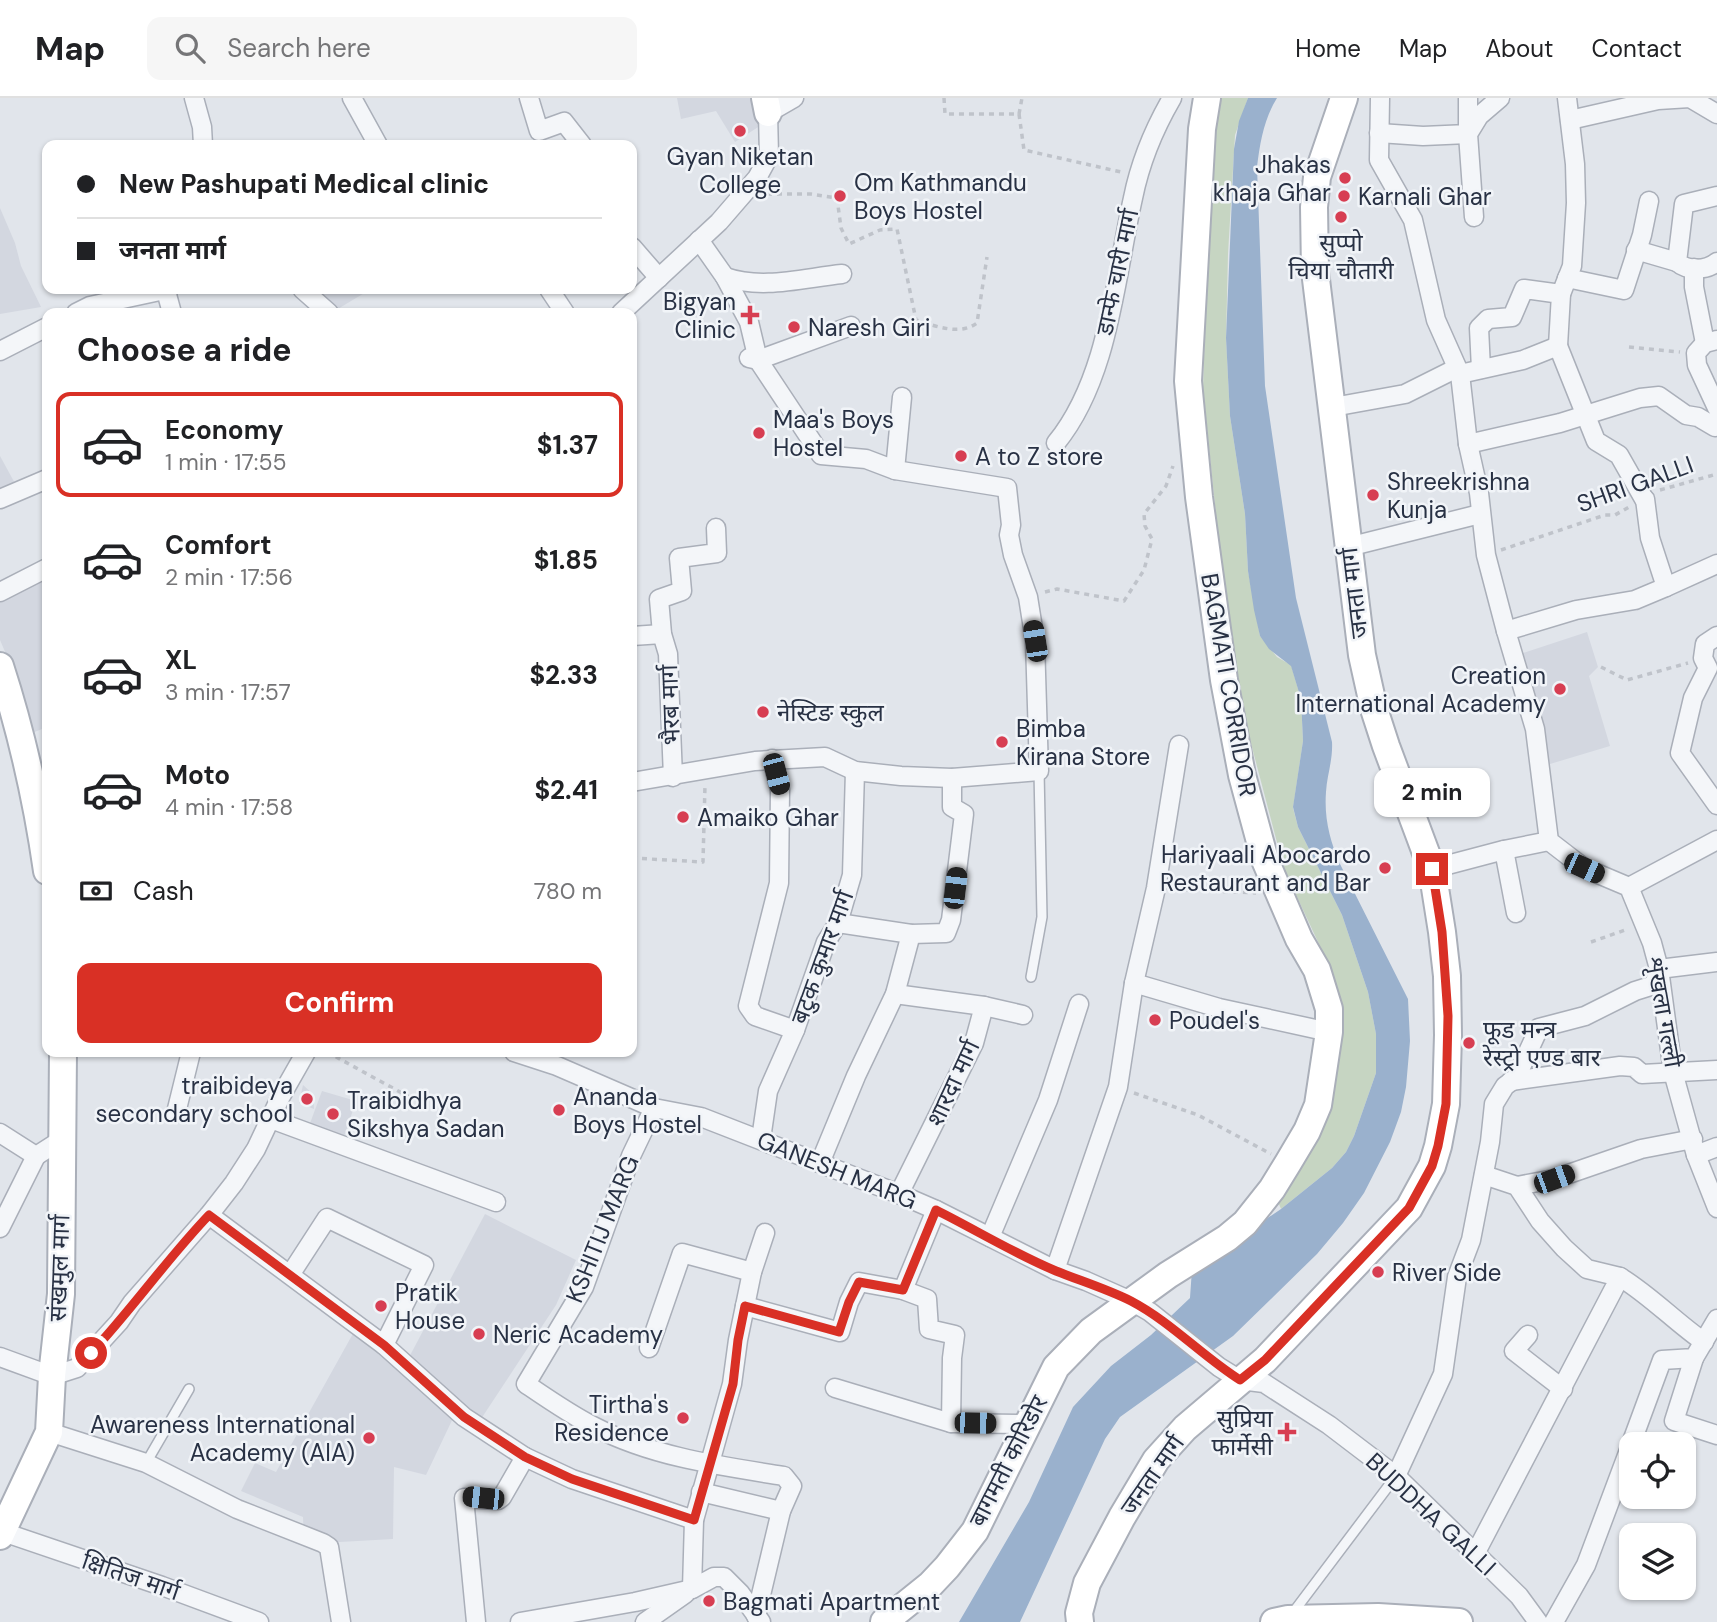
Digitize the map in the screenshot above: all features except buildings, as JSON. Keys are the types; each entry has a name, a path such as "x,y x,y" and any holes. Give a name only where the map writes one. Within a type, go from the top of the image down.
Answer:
{"main road":[{"name":"BAGMATI CORRIDOR","path":"1140,1307 1239,1228 1256,1210 1307,1131 1318,1105 1329,1032 1329,1009 1317,970 1299,939 1258,836 1234,740 1202,525 1188,381 1202,129 1207,98"},
{"name":"जनता मार्ग","path":"1080,1622 1079,1613 1087,1583 1156,1461 1230,1373 1265,1360 1409,1208 1432,1166 1446,1104 1447,976 1432,869 1374,709 1362,655 1315,271 1314,207 1317,177 1343,98"},
{"path":"0,666 10,727 42,807"},
{"name":"संखमुल मार्ग","path":"3,1529 49,1432 61,1294 62,1057"},
{"name":"बागमती कोरिडोर","path":"884,1622 930,1585 975,1531 1056,1367 1091,1331 1140,1307"},
{"path":"1281,1621 1378,1617 1460,1622"}],"street":[{"path":"194,98 202,127 202,140"},
{"path":"352,98 375,140"},
{"path":"529,98 539,131 564,122 578,140"},
{"path":"626,308 746,193 769,156 767,105 794,98"},
{"name":"डान्फे चारी मार्ग","path":"1056,443 1068,428 1095,367 1116,287 1141,167 1149,142 1172,98"},
{"path":"1380,98 1380,160 1413,220 1421,245 1436,320 1458,371 1468,444 1479,493 1486,555 1538,741 1549,841 1584,868 1629,887 1717,840"},
{"path":"1468,98 1474,217"},
{"path":"1468,134 1479,116 1500,98"},
{"path":"1567,98 1577,188 1572,266 1564,286 1558,346 1596,441 1619,455 1644,499 1650,538 1667,587"},
{"path":"1570,120 1658,100 1690,98 1717,114"},
{"path":"1379,133 1423,136 1468,134"},
{"path":"1717,196 1684,204 1685,265 1694,287 1706,345 1697,365 1717,408"},
{"path":"1481,369 1479,328 1488,319 1512,317 1524,289 1564,286 1624,290 1642,235 1649,201"},
{"path":"637,781 772,759 825,757 855,771 901,776 953,778 1039,771 1038,675 1028,597 1011,545 1007,488 895,470 866,459 821,454 753,359 749,322 725,277 699,240"},
{"path":"1636,250 1685,265 1710,268 1717,262"},
{"path":"637,253 659,278"},
{"path":"725,277 743,283 767,284 842,274"},
{"path":"86,308 148,294"},
{"path":"308,294 323,308"},
{"path":"753,359 851,326"},
{"path":"0,351 42,330"},
{"path":"1333,407 1405,394 1458,371 1523,360 1558,346"},
{"path":"1468,444 1560,423 1640,398 1659,396 1686,415 1698,417 1715,426 1717,419"},
{"path":"895,470 902,397"},
{"path":"0,499 42,481"},
{"path":"1348,547 1480,514"},
{"name":"भैरब मार्ग","path":"673,776 668,654 662,634 659,599 682,591 679,558 717,553 716,528"},
{"path":"1506,631 1576,610 1635,600 1717,564"},
{"path":"0,592 42,571"},
{"path":"637,636 662,634"},
{"path":"1711,651 1708,668 1693,698 1680,753 1717,805"},
{"path":"1055,1270 1118,1087 1134,983 1157,888 1179,745"},
{"path":"772,759 780,790 779,883 748,1006 755,1016 795,1030"},
{"name":"बटुक कुमार मार्ग","path":"761,1139 768,1091 795,1030 826,942 838,923 852,875 855,771"},
{"path":"838,923 911,934 946,933 951,920 964,814 952,807 953,778"},
{"path":"1432,869 1549,841"},
{"path":"1504,850 1516,913"},
{"name":"शृंखला गल्ली","path":"1629,887 1652,943 1659,969 1674,1072 1694,1147 1717,1209"},
{"path":"820,1163 856,1076 895,994 911,934"},
{"path":"1396,1476 1443,1374 1457,1277 1471,1240 1494,1104 1526,1058 1539,1028 1585,1016 1635,991 1654,985 1659,969 1717,962"},
{"path":"1134,983 1219,1008 1329,1032"},
{"path":"895,994 984,1006"},
{"path":"990,1237 1048,1100 1079,1004"},
{"name":"शारदा मार्ग","path":"899,1194 974,1043 984,1006 1023,1015"},
{"path":"176,1113 190,1057"},
{"path":"0,1357 52,1376 77,1368 209,1215 256,1149 303,1057"},
{"name":"GANESH MARG","path":"559,1059 654,1108 701,1116 761,1139 936,1210 1055,1270 1086,1280 1140,1307 1230,1373"},
{"path":"1511,1081 1620,1066 1634,1067 1642,1074 1717,1070"},
{"name":"KSHITIJ MARG","path":"654,1108 631,1156 584,1287 526,1384 596,1428 652,1450 709,1464"},
{"path":"271,1119 496,1202"},
{"path":"0,1133 36,1156"},
{"path":"0,1228 36,1156 61,1139"},
{"path":"1484,1175 1517,1186 1554,1179 1641,1149 1717,1147"},
{"path":"1517,1186 1540,1221 1587,1269 1620,1277 1646,1292 1680,1325 1704,1342"},
{"path":"903,1290 936,1210"},
{"path":"209,1215 384,1345 464,1417 525,1457 572,1479 694,1520"},
{"path":"290,1275 327,1218 424,1265 384,1345"},
{"path":"692,1589 694,1520 733,1384 738,1340 752,1272 765,1233"},
{"path":"649,1348 681,1253 752,1272"},
{"path":"1475,1554 1620,1277"},
{"path":"745,1306 839,1332 859,1282 903,1290 927,1299 929,1329 955,1335 951,1423"},
{"path":"1717,1318 1694,1358 1674,1421 1717,1435"},
{"path":"1528,1335 1514,1351 1563,1389"},
{"path":"1635,1432 1662,1360 1694,1358"},
{"name":"BUDDHA GALLI","path":"1230,1373 1264,1383 1329,1426 1396,1476 1519,1597 1538,1622"},
{"path":"835,1388 951,1423 1026,1424"},
{"path":"49,1432 146,1463 237,1509 329,1547 341,1622"},
{"path":"476,1622 464,1498 498,1500 525,1457"},
{"path":"709,1464 784,1476 792,1486 781,1511 759,1619"},
{"path":"1554,1622 1586,1565 1619,1476"},
{"path":"701,1492 781,1511"},
{"name":"क्षितिज मार्ग","path":"3,1529 162,1586 225,1617 259,1622"},
{"path":"645,1622 703,1581 714,1577 724,1577 759,1619"},
{"path":"520,1622 692,1589"}],"lane":[{"path":"1031,977 1042,917 1039,771"},
{"path":"146,1463 189,1389"},
{"path":"1281,1621 1396,1476"}],"path":[{"path":"944,98 945,114 1019,114"},
{"path":"1022,98 1019,114 1024,150 1130,174 1141,167"},
{"path":"746,193 811,194 836,198 841,228 849,244 880,230 897,229 916,320 946,329 969,330 977,323 988,257"},
{"path":"1629,347 1706,345"},
{"path":"1028,597 1056,589 1124,601 1143,570 1152,539 1145,526 1144,514 1166,486 1173,468 1173,458"},
{"name":"SHRI GALLI","path":"1486,555 1605,515 1615,515 1661,489 1717,474"},
{"path":"1601,667 1627,680 1711,651"},
{"path":"637,858 703,862 705,769"},
{"path":"1157,888 1256,893 1273,878"},
{"path":"1591,942 1643,924"},
{"path":"336,1057 411,1098"},
{"path":"1118,1087 1198,1115 1288,1163"}],"shaded area":[{"name":"Gyan Niketan College","path":"677,98 763,98 769,120 735,142 716,111 681,119"},
{"path":"0,208 15,243 21,266 41,307 0,314"},
{"path":"318,294 363,294 339,308 328,308"},
{"path":"0,456 17,487 0,496"},
{"path":"42,578 42,729 32,733 15,675 0,640 0,599"},
{"name":"Creation International Academy","path":"1587,632 1598,667 1589,676 1610,746 1540,767 1523,653"},
{"name":"traibideya secondary school","path":"303,1085 313,1094 314,1109 299,1103"},
{"name":"Traibidhya Sikshya Sadan","path":"322,1091 356,1101 344,1137 309,1126"},
{"name":"Neric Academy","path":"485,1214 576,1260 556,1305 479,1422 406,1363"},
{"name":"Awareness International Academy (AIA)","path":"355,1330 455,1414 426,1475 394,1467 393,1539 304,1544 303,1517 241,1491 255,1463 276,1472"}],"green space":[{"path":"1219,98 1248,98 1235,135 1226,338 1230,416 1245,514 1248,571 1260,636 1277,657 1291,665 1301,699 1303,741 1293,808 1298,827 1342,915 1368,992 1376,1034 1376,1073 1346,1152 1332,1168 1281,1209 1279,1204 1333,1102 1339,1047 1336,993 1332,972 1284,869 1233,675 1203,389 1211,138"}],"water":[{"path":"1248,98 1277,98 1263,131 1257,167 1265,386 1296,598 1332,742 1326,792 1327,820 1340,864 1408,999 1410,1041 1406,1087 1401,1112 1390,1142 1364,1193 1317,1254 1233,1336 1120,1417 1105,1439 1020,1622 959,1622 1029,1502 1073,1407 1111,1366 1151,1335 1190,1298 1192,1269 1281,1209 1332,1168 1346,1152 1354,1136 1376,1073 1376,1034 1368,992 1342,915 1298,827 1293,807 1303,741 1301,699 1291,666 1269,649 1260,636 1248,571 1245,514 1230,416 1226,338 1234,149 1239,121"}],"place":[{"name":"Gyan Niketan College","path":"740,131"},
{"name":"Jhakas khaja Ghar","path":"1345,178"},
{"name":"Om Kathmandu Boys Hostel","path":"840,196"},
{"name":"Karnali Ghar","path":"1344,196"},
{"name":"सुप्पो चिया चौतारी","path":"1341,217"},
{"name":"Bigyan Clinic","path":"750,315"},
{"name":"Naresh Giri","path":"794,327"},
{"name":"Maa's Boys Hostel","path":"759,433"},
{"name":"A to Z store","path":"961,456"},
{"name":"Shreekrishna Kunja","path":"1373,495"},
{"name":"Creation International Academy","path":"1560,689"},
{"name":"नेस्टिङ स्कुल","path":"763,712"},
{"name":"Bimba Kirana Store","path":"1002,742"},
{"name":"Amaiko Ghar","path":"683,817"},
{"name":"Hariyaali Abocardo Restaurant and Bar","path":"1385,868"},
{"name":"Poudel's","path":"1155,1020"},
{"name":"फूड मन्त्र रेस्ट्रो एण्ड बार","path":"1469,1043"},
{"name":"traibideya secondary school","path":"307,1099"},
{"name":"Ananda Boys Hostel","path":"559,1110"},
{"name":"Traibidhya Sikshya Sadan","path":"333,1114"},
{"name":"River Side","path":"1378,1272"},
{"name":"Pratik House","path":"381,1306"},
{"name":"Neric Academy","path":"479,1334"},
{"name":"Tirtha's Residence","path":"683,1418"},
{"name":"सुप्रिया फार्मेसी","path":"1287,1432"},
{"name":"Awareness International Academy (AIA)","path":"369,1438"},
{"name":"Bagmati Apartment","path":"709,1601"}],"route":[{"path":"91,1353 209,1215 384,1345 464,1417 525,1457 572,1479 694,1520 733,1384 745,1306 839,1332 859,1282 903,1290 936,1210 1055,1270 1086,1280 1131,1301 1150,1312 1219,1367 1240,1380 1265,1360 1383,1237 1409,1208 1432,1166 1446,1104 1448,1035 1447,976 1432,869"}]}
